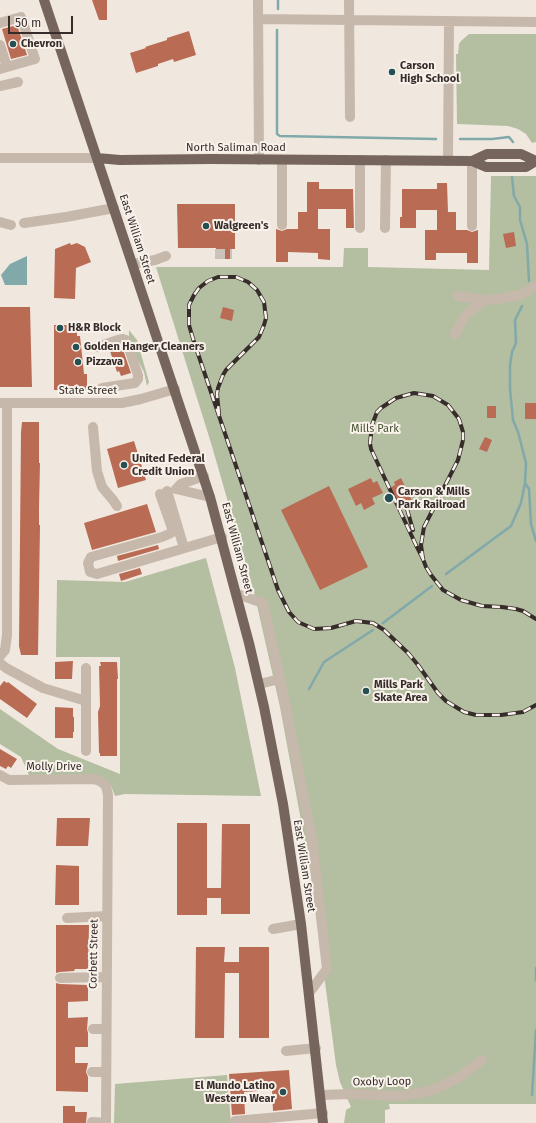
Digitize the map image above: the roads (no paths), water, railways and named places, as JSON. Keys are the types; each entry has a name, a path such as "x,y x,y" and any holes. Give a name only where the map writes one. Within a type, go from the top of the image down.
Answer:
{"main road":[{"name":"East William Street","path":"44,0 204,476 237,594 259,684 283,804 301,924 323,1118"},
{"name":"North Saliman Road","path":"97,158 120,160 472,160 487,154 521,154 536,161"}],"street":[{"path":"258,0 259,160"},
{"path":"350,0 350,117"},
{"path":"0,23 21,17 35,59 4,68 0,45"},
{"path":"258,19 536,22"},
{"path":"448,160 450,21"},
{"path":"0,86 18,82"},
{"name":"North Saliman Road","path":"0,158 97,158"},
{"path":"282,160 282,225"},
{"path":"360,160 360,228"},
{"path":"386,160 386,228"},
{"path":"472,160 472,226"},
{"path":"24,223 114,208"},
{"path":"0,222 11,225"},
{"path":"133,264 155,260 166,256"},
{"path":"458,296 485,300 514,297 536,286"},
{"path":"455,334 465,316 485,300"},
{"path":"97,347 123,338 126,340 138,375 136,383 102,388"},
{"name":"State Street","path":"4,403 122,403 175,389"},
{"path":"0,656 5,650 7,634 3,523 4,403"},
{"path":"93,427 97,471 102,487 114,500 117,506"},
{"path":"204,476 181,484 176,489 210,497"},
{"path":"184,548 163,493 172,532 91,557 88,563 90,572 97,574 222,537"},
{"path":"237,594 263,603 312,839 327,969 309,993"},
{"path":"0,663 43,688 86,701"},
{"path":"86,668 86,751"},
{"path":"259,684 280,679"},
{"name":"Molly Drive","path":"0,775 9,780 94,779 100,781 106,786"},
{"name":"Corbett Street","path":"106,786 108,795 106,1123"},
{"path":"67,918 107,916"},
{"path":"273,929 301,924"},
{"path":"60,978 106,977"},
{"path":"93,1029 106,1029"},
{"path":"286,1051 316,1048"},
{"name":"Oxoby Loop","path":"321,1095 351,1094 399,1096 426,1092 458,1078 482,1060"},
{"path":"92,1072 106,1072"},
{"path":"235,1120 323,1118"},
{"path":"92,1122 106,1123"}],"water":[{"path":"27,256 27,285 5,285 1,275 10,264"}],"waterway":[{"path":"278,0 278,9"},
{"path":"277,30 277,134 280,136 436,139"},
{"path":"460,139 492,139 509,137 513,142"},
{"path":"512,177 514,196 520,207 520,220 527,244 529,281"},
{"path":"522,306 515,320 516,343 512,352 510,365 510,389 513,420 518,432 526,463 525,483 529,489 531,524 536,541"},
{"path":"446,574 511,526 521,503 525,483"},
{"path":"383,623 432,586"},
{"path":"309,689 324,662 373,630"},
{"path":"536,968 536,980"},
{"path":"532,1095 536,1030"}],"tunnel":[{"path":"215,254 232,254"}],"railway":[{"path":"219,414 217,394 223,375 226,370 259,337 266,318 264,302 257,290 248,282 236,277 218,277 208,281 199,288 189,305 189,325 278,590 289,612 298,622 314,629 331,628 356,621 373,623 384,630 408,653 438,693 446,701 464,712 476,715 501,715 523,712 536,705"},
{"path":"423,559 421,545 424,527 458,460 463,440 463,432 459,419 448,405 433,396 414,393 396,398 377,412 372,425 370,443 371,449 426,567 443,590 461,600 482,606 516,609 523,611 536,619"},
{"path":"407,509 413,530"}],"place":[{"name":"Chevron","path":"13,44"},
{"name":"Carson High School","path":"392,72"},
{"name":"Walgreen's","path":"206,226"},
{"name":"H&R Block","path":"60,328"},
{"name":"Golden Hanger Cleaners","path":"76,347"},
{"name":"Pizzava","path":"78,362"},
{"name":"United Federal Credit Union","path":"124,465"},
{"name":"Carson & Mills Park Railroad","path":"389,498"},
{"name":"Mills Park Skate Area","path":"366,691"},
{"name":"El Mundo Latino Western Wear","path":"283,1092"}],"park label":[{"name":"Mills Park","path":"375,429"}]}
